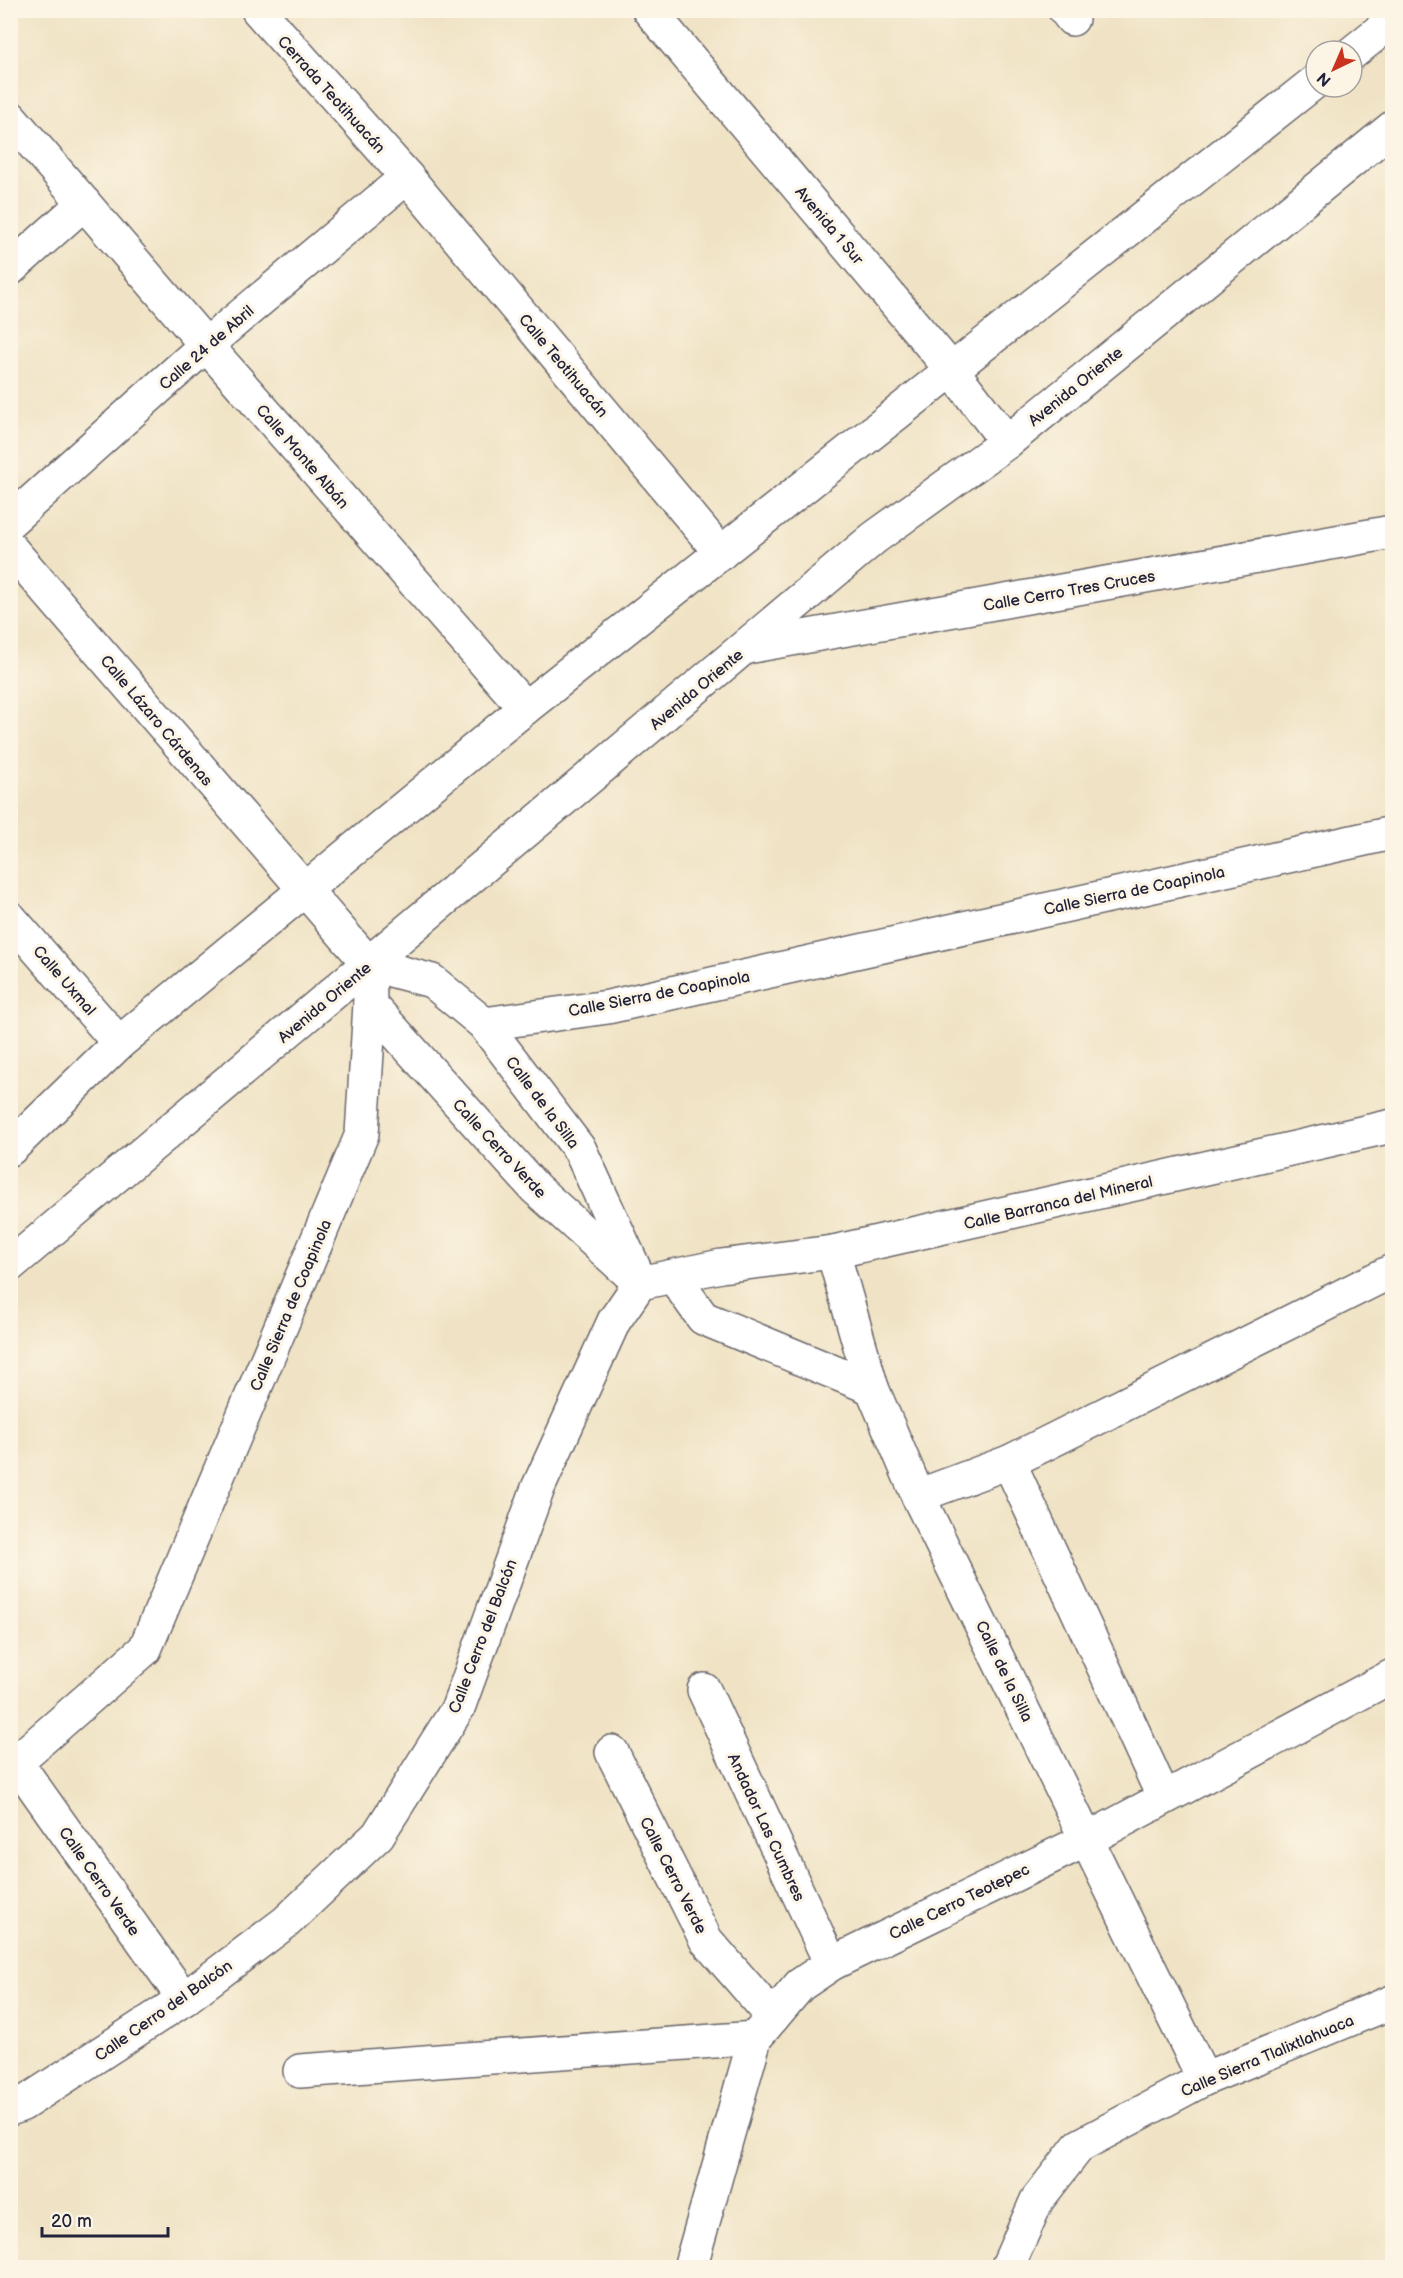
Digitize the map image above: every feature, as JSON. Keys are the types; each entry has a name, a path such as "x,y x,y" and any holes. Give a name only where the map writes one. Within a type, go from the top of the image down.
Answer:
{"street":[{"name":"Cerrada Teotihuacán","path":"258,10 407,177"},
{"name":"Avenida 1 Sur","path":"649,10 951,369 1007,442"},
{"path":"1364,43 1392,21"},
{"path":"10,1149 120,1043 525,708 1304,90"},
{"name":"Calle Monte Albán","path":"10,117 206,345 525,708"},
{"name":"Avenida Oriente","path":"10,1265 874,538 1007,442 1392,128"},
{"name":"Calle 24 de Abril","path":"12,524 206,345 407,177"},
{"name":"Calle Teotihuacán","path":"407,177 721,553"},
{"path":"10,269 84,202"},
{"name":"Calle Lázaro Cárdenas","path":"12,524 304,892 369,964"},
{"name":"Calle Cerro Tres Cruces","path":"745,648 1392,532"},
{"name":"Calle Sierra de Coapinola","path":"484,1024 608,1007 1392,833"},
{"name":"Calle Uxmal","path":"10,918 120,1043"},
{"path":"369,964 432,981 484,1024"},
{"name":"Calle Sierra de Coapinola","path":"14,1765 145,1649 362,1134 370,1004 369,964"},
{"name":"Calle Cerro Verde","path":"370,1004 535,1188 640,1282"},
{"name":"Calle de la Silla","path":"484,1024 580,1150 640,1282"},
{"name":"Calle Barranca del Mineral","path":"673,1276 721,1266 833,1252 1392,1126"},
{"name":"Calle de la Silla","path":"833,1252 872,1388 918,1496 1204,2079"},
{"path":"918,1496 1009,1462 1392,1271"},
{"path":"640,1282 673,1276 703,1318 872,1388"},
{"name":"Calle Cerro del Balcón","path":"10,2109 23,2104 184,1999 286,1922 378,1835 458,1708 538,1488 615,1321 640,1282"},
{"path":"1009,1462 1163,1796"},
{"name":"Calle Cerro Teotepec","path":"690,2268 764,2027 800,1985 831,1964 1088,1839 1163,1796 1392,1676"},
{"name":"Andador Las Cumbres","path":"704,1689 831,1964"},
{"name":"Calle Cerro Verde","path":"612,1752 706,1940 764,2027"},
{"name":"Calle Cerro Verde","path":"14,1765 184,1999"},
{"name":"Calle Sierra Tlalixtlahuaca","path":"1007,2268 1037,2199 1079,2146 1204,2079 1383,2010"},
{"path":"300,2072 764,2027"}]}
